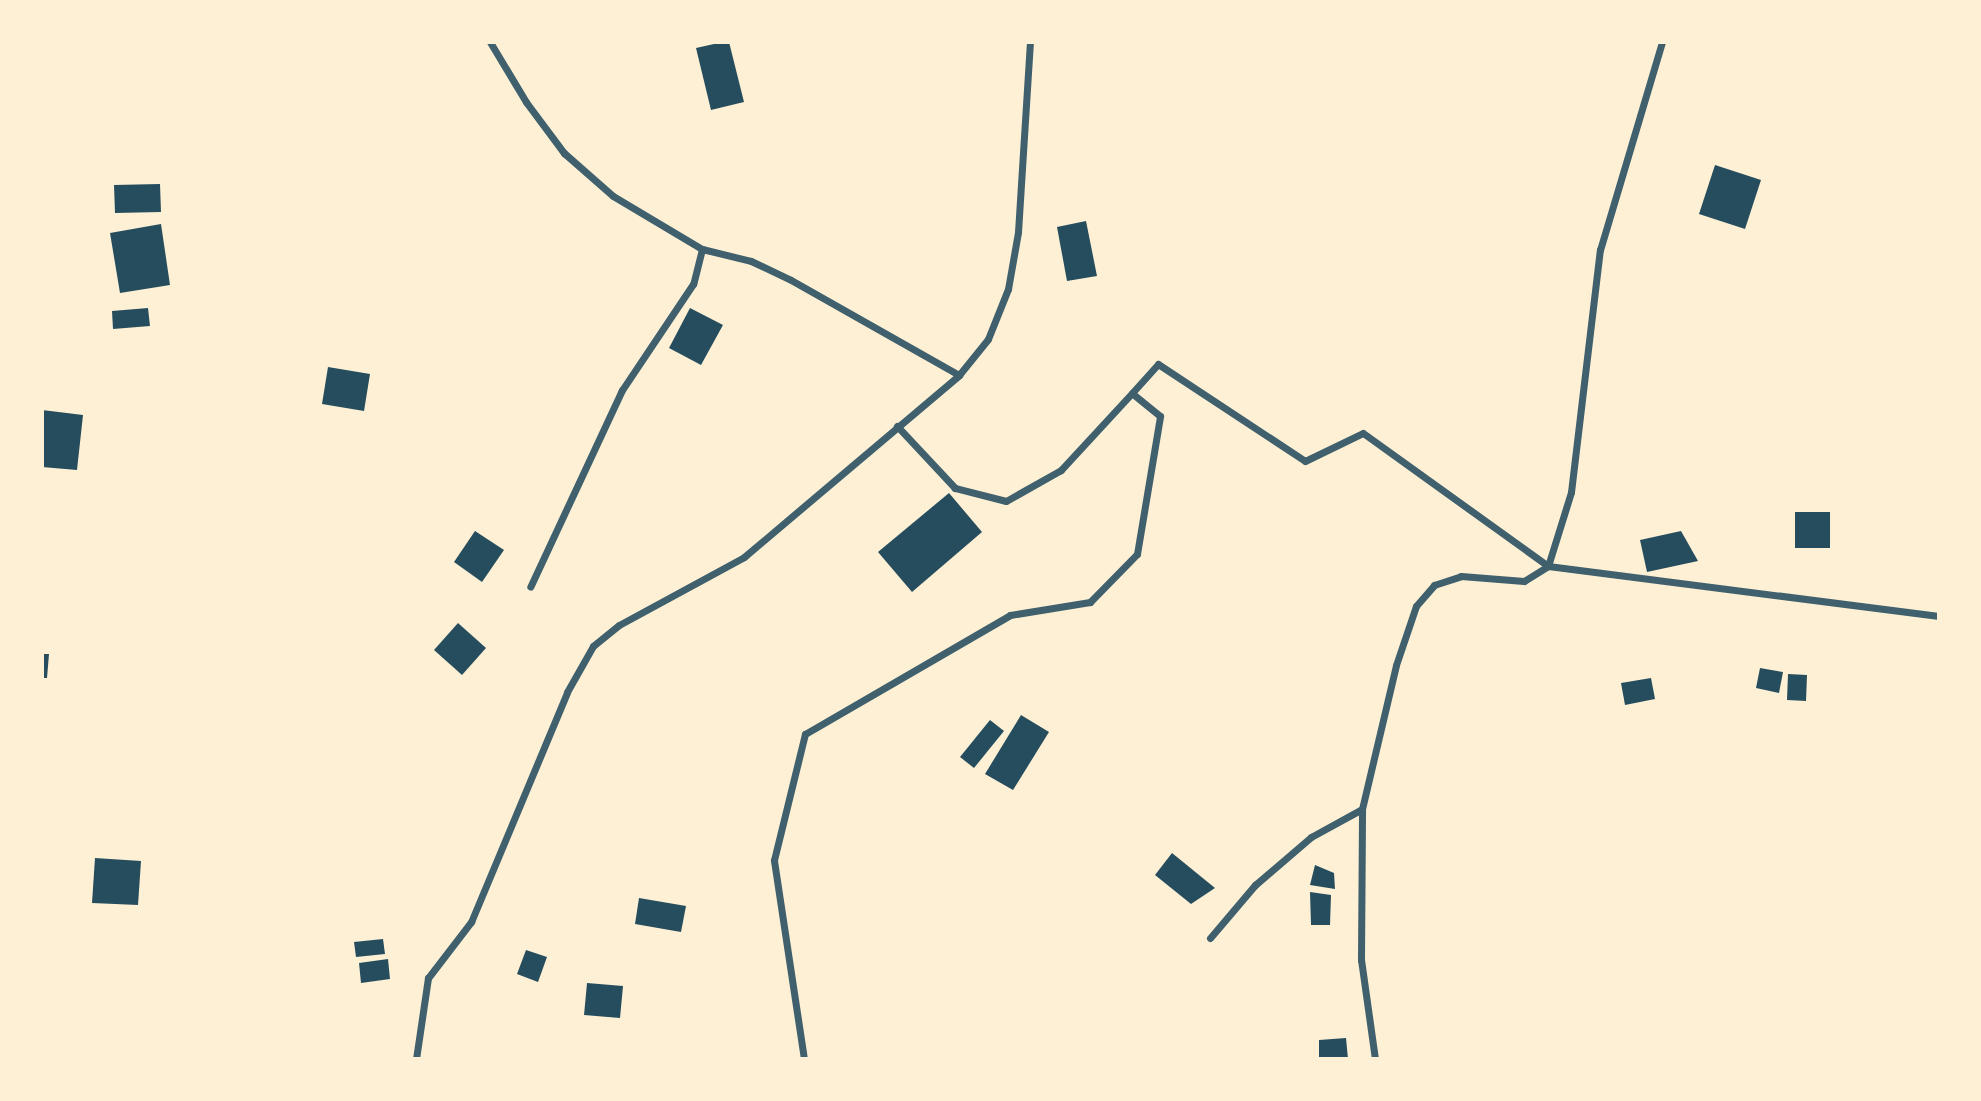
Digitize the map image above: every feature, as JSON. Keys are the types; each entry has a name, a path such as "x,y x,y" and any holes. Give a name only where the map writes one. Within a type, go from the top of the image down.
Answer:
{"street":[{"path":"490,42 564,153 613,196 702,249 751,261 791,280 959,375"},
{"path":"416,1059 428,978 471,922 567,692 593,646 619,625 744,557 959,375 988,339 1008,289 1025,159 1030,42"},
{"path":"1375,1059 1361,960 1362,809 1396,665 1416,606 1446,579 1524,581 1548,566 1571,492 1600,250 1662,42"},
{"path":"530,587 622,390 693,284 702,249"},
{"path":"897,426 955,488 1006,501 1061,470 1158,364 1305,461 1363,433 1548,566 1939,616"},
{"path":"804,1059 774,860 805,734 1010,615 1090,602 1137,554 1160,416 1132,393"},
{"path":"1210,938 1255,885 1311,837 1362,809"}],"building":[{"path":"729,42 744,102 711,110 696,48"},
{"path":"1715,165 1761,180 1745,229 1699,214"},
{"path":"160,184 161,212 115,213 114,185"},
{"path":"1086,221 1097,276 1067,281 1057,227"},
{"path":"161,224 170,285 120,293 110,233"},
{"path":"148,308 150,326 113,329 112,311"},
{"path":"690,308 723,325 701,365 669,348"},
{"path":"328,367 370,374 364,411 322,404"},
{"path":"42,410 83,415 77,470 42,467"},
{"path":"949,493 982,532 912,592 878,552"},
{"path":"1795,512 1830,512 1830,548 1795,548"},
{"path":"475,531 504,550 482,582 454,562"},
{"path":"1681,531 1698,561 1647,572 1640,540"},
{"path":"458,623 486,648 462,675 434,650"},
{"path":"42,654 49,654 47,678 42,678"},
{"path":"1760,668 1783,672 1779,693 1756,688"},
{"path":"1788,674 1807,675 1806,701 1787,700"},
{"path":"1651,678 1655,699 1625,705 1621,683"},
{"path":"1021,715 1049,732 1013,790 985,774"},
{"path":"990,720 1004,731 974,768 960,757"},
{"path":"1172,853 1215,888 1191,904 1155,875"},
{"path":"95,858 141,861 138,905 92,903"},
{"path":"1315,865 1334,873 1335,889 1310,885"},
{"path":"1310,892 1331,895 1330,925 1311,925"},
{"path":"639,898 686,906 681,932 635,924"},
{"path":"383,939 385,954 356,957 354,942"},
{"path":"526,950 547,957 538,982 517,974"},
{"path":"388,959 390,979 361,983 359,963"},
{"path":"587,983 623,986 620,1018 584,1015"},
{"path":"1346,1038 1348,1059 1319,1059 1319,1040"}]}
